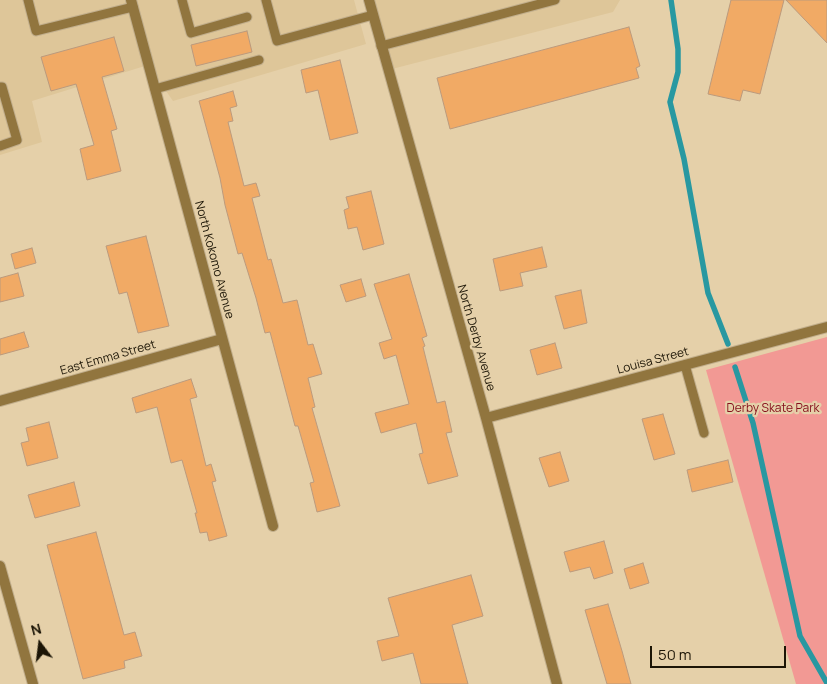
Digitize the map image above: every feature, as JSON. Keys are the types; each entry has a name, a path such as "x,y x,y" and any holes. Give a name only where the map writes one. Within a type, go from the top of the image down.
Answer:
{"street":[{"name":"North Derby Avenue","path":"368,0 486,418 557,684"},
{"name":"North Kokomo Avenue","path":"132,4 273,526"},
{"name":"Louisa Street","path":"486,418 827,327"},
{"name":"East Emma Street","path":"0,401 222,339"},
{"path":"0,568 33,684"}],"lane":[{"path":"28,0 36,31 132,4"},
{"path":"182,0 191,33 247,17"},
{"path":"266,0 277,41 373,15"},
{"path":"381,46 555,0"},
{"path":"155,89 259,60"},
{"path":"0,146 17,140 1,84"},
{"path":"685,365 704,433"}],"shaded area":[{"path":"0,0 354,0 366,44 173,101 148,65 32,101 42,142 0,155"},
{"path":"369,0 620,0 613,12 388,70"}],"green space":[{"name":"Derby Skate Park","path":"827,337 827,684 796,684 706,370"}],"building":[{"path":"731,0 784,0 760,94 743,90 740,101 708,94"},
{"path":"786,0 827,0 827,43"},
{"path":"629,27 640,66 636,68 639,78 450,129 437,78"},
{"path":"247,31 252,52 196,66 191,45"},
{"path":"114,37 124,71 102,77 117,129 111,131 121,171 87,180 80,149 94,145 76,84 51,91 41,57"},
{"path":"340,60 358,133 330,140 318,90 306,93 301,70"},
{"path":"233,91 237,106 230,108 233,121 228,122 244,186 256,183 260,196 252,198 268,260 271,259 283,303 297,300 308,345 313,344 322,374 308,378 315,407 312,408 340,506 317,512 310,483 314,482 298,426 295,426 270,332 265,333 242,253 238,254 199,101"},
{"path":"371,191 384,244 363,250 357,227 348,229 344,210 349,208 346,197"},
{"path":"146,236 169,326 138,333 127,292 119,294 106,246"},
{"path":"542,247 547,267 520,273 523,286 500,291 493,259"},
{"path":"32,248 36,263 15,269 11,254"},
{"path":"18,273 24,296 0,302 0,278"},
{"path":"409,274 427,336 422,338 425,346 423,347 437,403 445,401 452,432 446,433 458,476 428,484 419,454 423,453 416,423 381,433 375,413 409,404 396,355 384,359 379,343 392,339 374,284"},
{"path":"361,279 366,296 346,302 340,285"},
{"path":"581,290 587,323 564,329 555,296"},
{"path":"24,332 29,347 0,355 0,339"},
{"path":"555,343 562,368 537,375 530,350"},
{"path":"191,379 197,397 190,399 206,466 211,464 216,481 212,482 227,536 209,541 207,532 200,533 195,513 197,513 182,460 171,463 157,407 136,413 132,398"},
{"path":"663,414 675,454 654,460 642,419"},
{"path":"49,422 58,458 27,466 21,443 29,441 26,428"},
{"path":"560,452 569,481 549,487 539,458"},
{"path":"728,460 733,482 692,492 687,470"},
{"path":"74,482 80,506 35,518 28,495"},
{"path":"96,532 124,635 135,632 142,656 124,661 125,668 83,679 47,545"},
{"path":"604,541 613,573 594,579 590,567 570,572 564,552"},
{"path":"643,563 649,583 630,589 624,569"},
{"path":"471,575 483,616 452,625 468,684 421,684 413,653 382,661 377,641 399,636 388,598"},
{"path":"608,604 631,684 607,684 585,610"}],"waterway":[{"path":"671,0 678,49 678,72 670,102 684,159 708,293 728,344"},
{"path":"735,367 753,423 800,636 827,683"}]}
